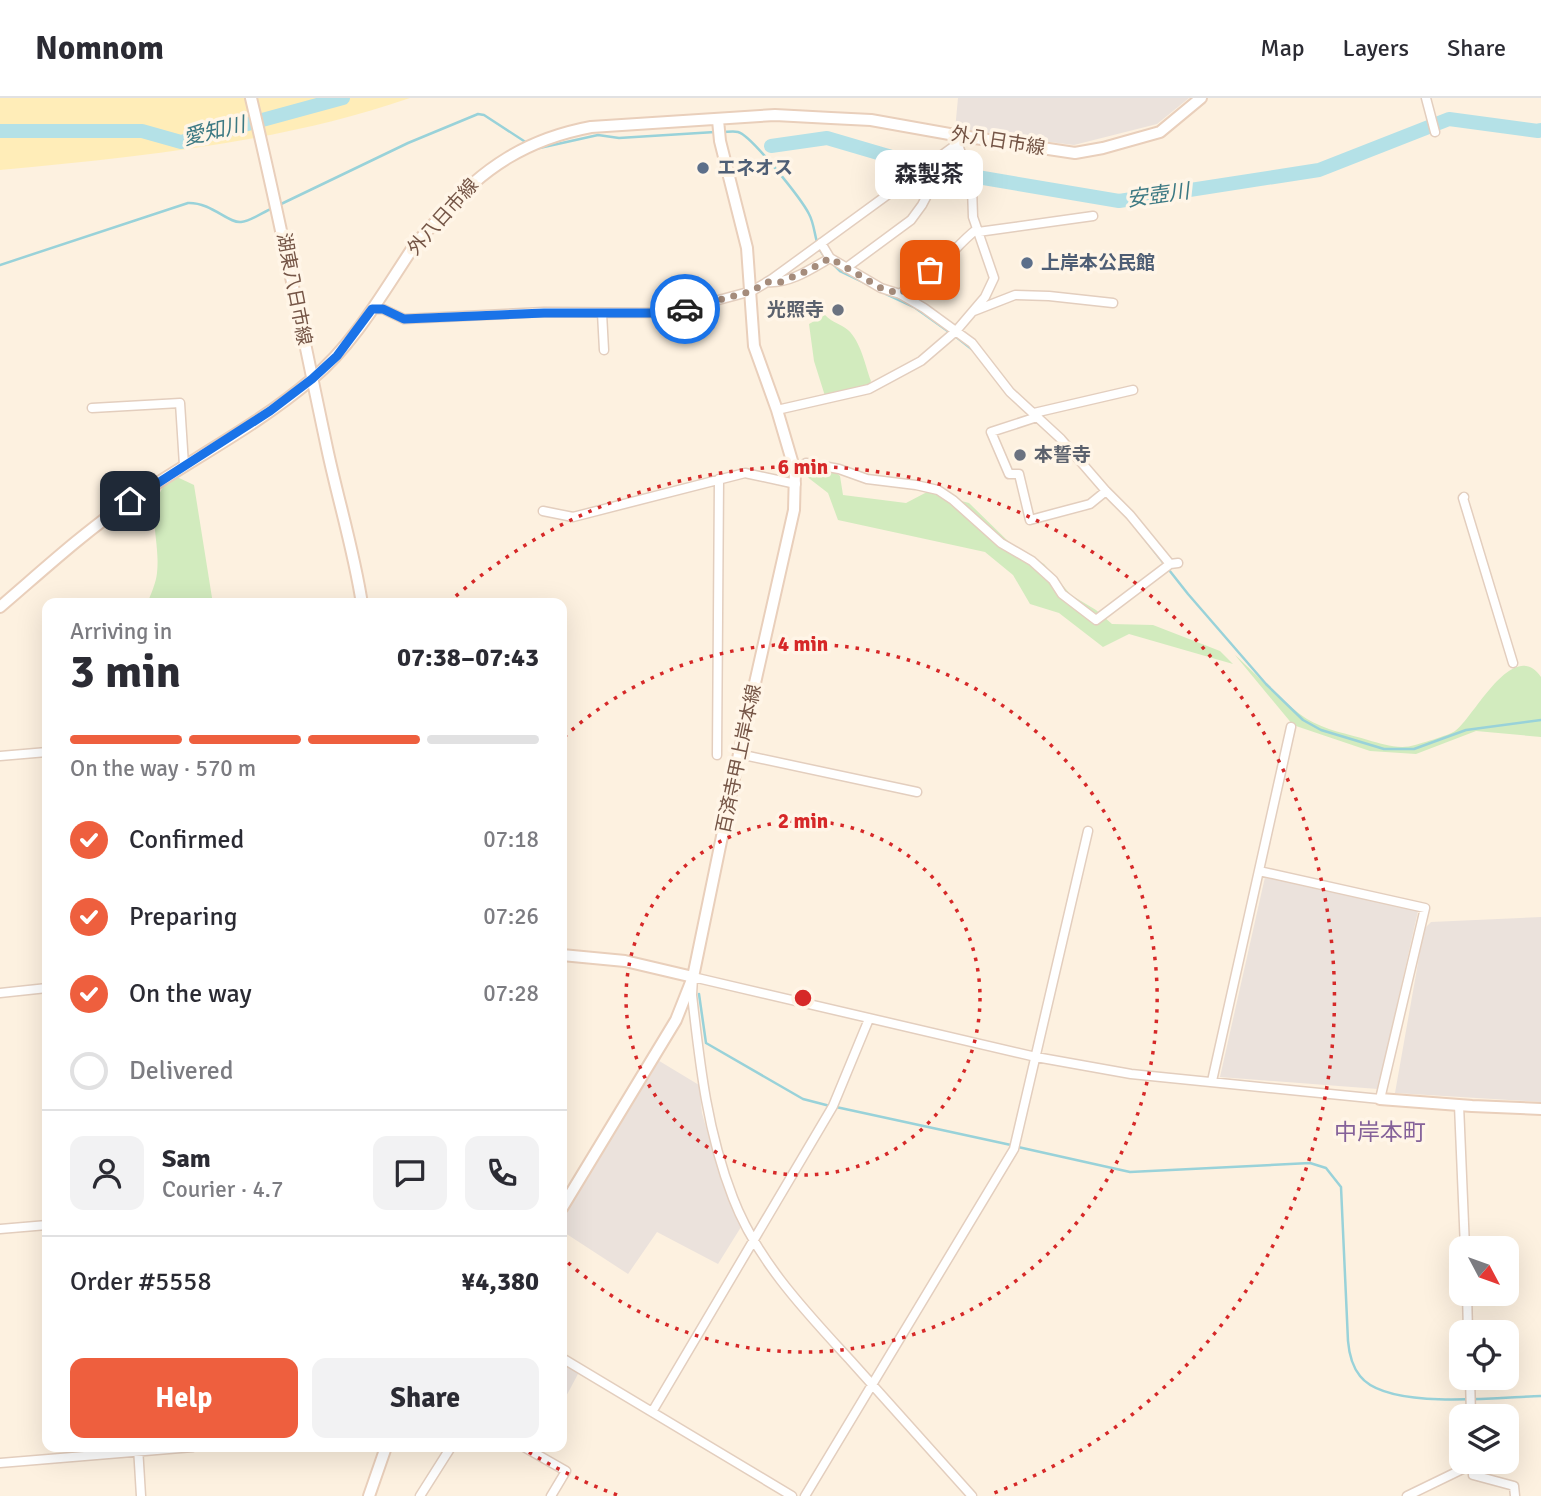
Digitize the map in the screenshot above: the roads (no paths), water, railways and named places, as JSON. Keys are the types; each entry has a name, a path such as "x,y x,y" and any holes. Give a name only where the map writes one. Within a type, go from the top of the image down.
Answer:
{"main road":[{"name":"湖東八日市線","path":"251,98 280,216 338,504 357,571 361,598"},
{"name":"外八日市線","path":"0,607 99,522 270,411 312,379 337,356 415,246 458,196 484,172 517,151 568,131 591,127 719,130 775,115 871,120 954,141 1075,153 1103,148 1160,131 1201,98"},
{"name":"百済寺甲上岸本線","path":"567,1200 676,1020 693,977 739,754 794,510 795,471 778,410 754,346 747,248 719,130"},
{"path":"567,955 625,961 693,977"},
{"path":"1380,1099 1541,1109"},
{"path":"369,1496 384,1452"}],"street":[{"path":"1426,98 1434,132"},
{"path":"778,410 869,389 929,356 956,331 985,297 994,278 973,217 972,187 954,141"},
{"path":"372,309 383,309 404,319 544,313 670,313 752,291 821,243 954,141"},
{"path":"846,268 911,220 922,205 954,141"},
{"path":"900,294 915,280 944,261 961,242 978,231 1093,216"},
{"path":"795,471 806,463 839,469 867,479 938,490 1001,543 1032,561 1053,580 1062,594 1097,620 1174,564 1061,439 1003,383 979,349 900,294 881,288 830,258 821,243"},
{"path":"767,282 778,283 830,258"},
{"path":"971,313 1015,295 1113,303"},
{"path":"602,313 604,350"},
{"path":"1106,491 1090,504 1030,520 1019,474 1009,474 991,432 1035,415 1132,390"},
{"path":"92,408 180,403 184,465"},
{"path":"543,511 573,517 745,473 796,484"},
{"path":"716,755 719,479"},
{"path":"1464,497 1513,663"},
{"path":"1212,1081 1291,727"},
{"path":"0,756 42,752"},
{"path":"739,754 917,792"},
{"path":"805,1496 1014,1149 1088,831"},
{"path":"972,1496 789,1292 753,1238 734,1201 706,1110 692,995 693,977 1036,1057 1131,1074 1380,1099 1425,908 1259,871"},
{"path":"0,993 42,989"},
{"path":"652,1412 833,1107 869,1019"},
{"path":"1459,1105 1464,1236"},
{"path":"0,1229 42,1225"},
{"path":"567,1361 792,1496"},
{"path":"0,1463 108,1452"},
{"path":"138,1452 141,1496"},
{"path":"420,1496 448,1452"},
{"path":"533,1452 566,1471 551,1496"},
{"path":"1408,1496 1451,1474"},
{"path":"1474,1474 1514,1486 1515,1496"}],"waterway":[{"name":"愛知川","path":"0,131 142,131 181,142 343,98"},
{"path":"279,205 408,143 478,114 484,115 527,143"},
{"name":"安壺川","path":"771,146 827,138 936,170 1119,201 1319,170 1449,119 1541,130"},
{"path":"535,149 598,135 619,138 715,132"},
{"path":"722,132 736,132 744,136 776,169 809,214 819,249 827,259"},
{"path":"0,265 188,203 212,209 236,222 253,218 273,208"},
{"path":"832,263 840,271 865,283"},
{"path":"886,294 914,307 949,332"},
{"path":"955,336 974,351"},
{"path":"1143,537 1266,684 1303,720 1321,730 1384,749 1414,749 1466,730 1541,720"},
{"path":"699,994 706,1043 803,1099 830,1106"},
{"path":"836,1107 1011,1145"},
{"path":"1018,1147 1130,1172 1310,1163 1326,1168 1341,1187 1348,1341 1351,1359 1360,1376 1374,1387 1418,1398 1445,1400 1541,1396"}],"place":[{"name":"エネオス","path":"703,168"},
{"name":"上岸本公民館","path":"1027,263"},
{"name":"森製茶","path":"930,270"},
{"name":"光照寺","path":"838,310"},
{"name":"本誓寺","path":"1020,455"}],"district":[{"name":"中岸本町","path":"1380,1132"}]}
